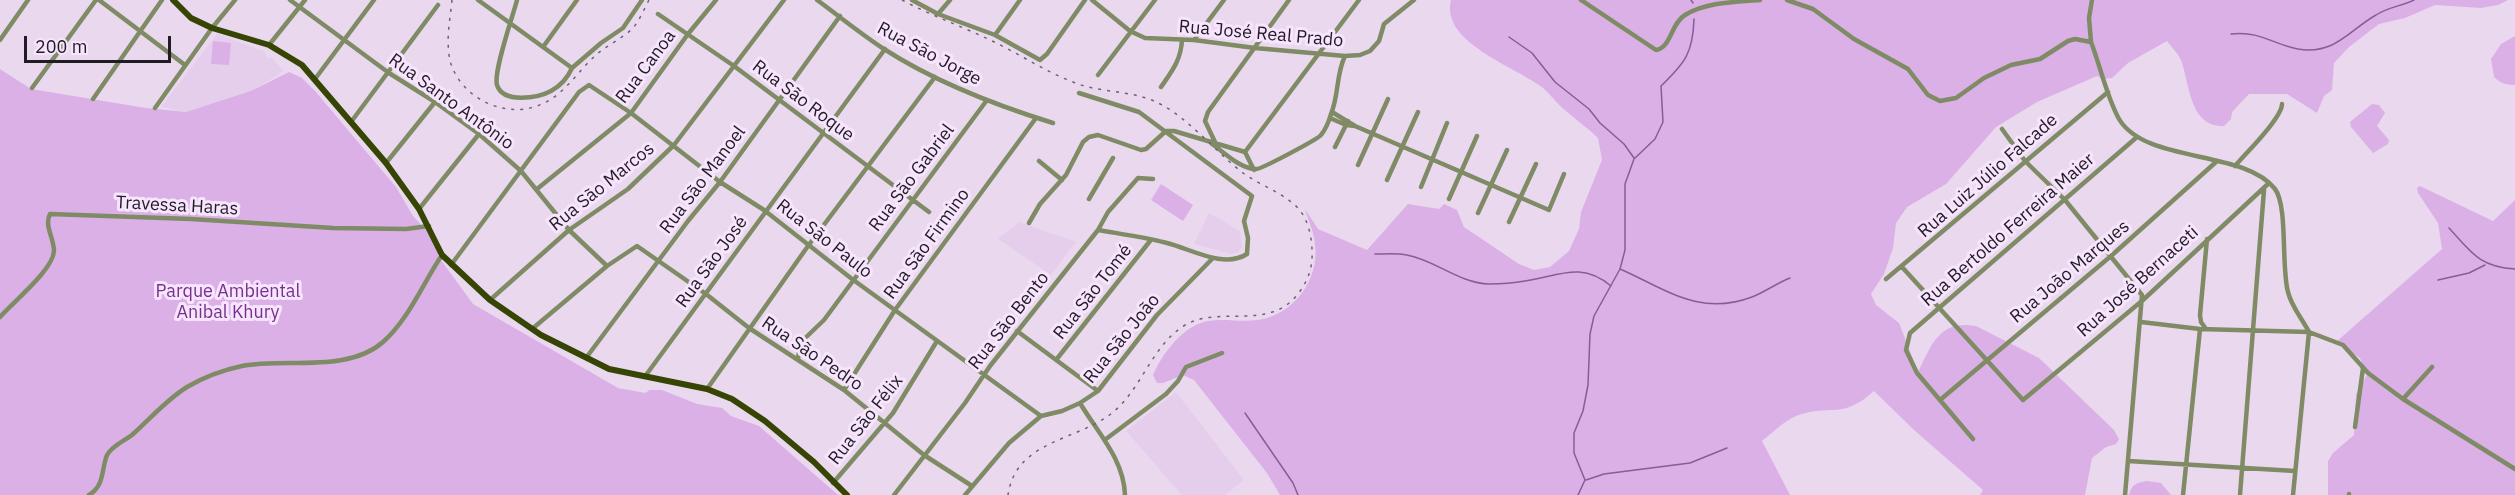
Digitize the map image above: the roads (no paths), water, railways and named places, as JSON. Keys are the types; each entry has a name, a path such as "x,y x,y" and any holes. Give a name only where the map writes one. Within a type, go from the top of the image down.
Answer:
{"main road":[{"path":"173,0 191,18 212,28 269,45 289,55 315,79 386,163 419,209 442,255 490,300 532,329 609,369 707,389 732,399 765,421 847,495"}],"street":[{"path":"0,40 28,0"},
{"path":"32,88 98,0 185,65"},
{"path":"93,99 162,0"},
{"path":"155,108 212,28 235,0"},
{"name":"Rua Santo Antônio","path":"290,0 388,73 435,102 479,134 521,171 569,230 607,266"},
{"path":"269,45 305,0"},
{"path":"315,79 374,0"},
{"path":"478,0 572,68"},
{"path":"517,0 496,82 504,94 512,97 549,92 560,85 572,68 601,42 622,28 642,0"},
{"path":"543,47 577,0"},
{"path":"707,0 715,2"},
{"name":"Rua São Marcos","path":"490,300 569,230 628,189 674,145 784,0"},
{"name":"Rua São Jorge","path":"817,0 885,49 935,77 987,100 1053,123"},
{"path":"912,0 939,14 995,35 1040,60 1047,54 1085,0"},
{"path":"939,14 950,0"},
{"path":"995,35 1020,0"},
{"name":"Rua José Real Prado","path":"1092,0 1130,31 1145,38 1194,39 1256,48 1321,52 1345,56 1360,55 1370,51 1379,41 1384,24 1414,0"},
{"path":"1098,75 1155,0"},
{"path":"1194,39 1224,0"},
{"path":"1215,143 1205,121 1208,112 1289,0"},
{"path":"1245,152 1359,0"},
{"path":"1581,0 1656,50 1666,45 1677,20 1693,10 1720,4 1760,0"},
{"path":"1787,0 1813,9 1854,39 1908,69 1928,95 1940,101 1956,98 1984,78 2011,65 2040,59 2068,41 2075,39 2091,42"},
{"path":"2092,0 2089,18 2091,42 2120,121 2137,137 2235,166 2269,183 2276,190 2282,208 2282,249 2288,294 2309,332 2293,495"},
{"name":"Rua Canoa","path":"537,189 631,112 688,34 715,2"},
{"path":"351,122 438,5"},
{"name":"Rua São Roque","path":"658,14 734,66 929,212"},
{"name":"Rua São Manoel","path":"585,358 720,182 840,16"},
{"path":"1161,87 1177,64 1181,54 1182,40"},
{"name":"Rua São José","path":"646,375 885,49"},
{"path":"1208,141 1244,166 1254,170 1264,168 1289,152 1313,142 1321,135 1330,118 1340,67 1345,56"},
{"path":"707,389 808,246 935,77"},
{"name":"Rua São Paulo","path":"521,171 579,92 589,85 631,112 720,182 766,212 852,279 1041,416"},
{"name":"Rua Luiz Júlio Falcade","path":"1886,279 2108,92"},
{"path":"1079,93 1139,112 1230,181 1251,194 1252,199 1244,220 1248,238 1247,254 1242,258 1213,258 1165,242 1098,230"},
{"path":"1358,165 1388,99"},
{"name":"Rua São Gabriel","path":"798,359 800,343 824,320 852,279 987,100"},
{"path":"386,163 435,102"},
{"path":"2235,166 2282,109 2282,104"},
{"path":"1332,112 1347,123"},
{"path":"1387,180 1418,112"},
{"name":"Rua São Firmino","path":"844,390 895,310 1036,118"},
{"path":"1330,118 1432,158 1550,210 1564,174"},
{"path":"1335,147 1347,123"},
{"path":"1421,188 1447,123"},
{"path":"2002,129 2025,161 2065,200 2140,291 2141,322 2125,495"},
{"path":"1029,223 1040,204 1062,180 1083,142 1089,137 1098,135 1141,150 1146,149 1166,131 1174,131 1245,152 1254,170"},
{"path":"419,209 479,134"},
{"path":"1449,199 1477,136"},
{"name":"Rua Bertoldo Ferreira Maier","path":"1940,400 1917,373 1906,350 1910,333 2137,137"},
{"path":"1478,213 1507,150"},
{"path":"1089,199 1113,158"},
{"path":"1039,161 1062,180"},
{"name":"Rua João Marques","path":"1940,400 2111,256 2216,162"},
{"path":"1509,222 1536,164"},
{"path":"451,265 521,171"},
{"name":"Rua São Bento","path":"894,495 1017,331 1098,230 1108,212 1138,178 1153,179"},
{"name":"Rua José Bernaceti","path":"1987,360 2023,400 2142,300 2269,183"},
{"path":"2240,495 2264,189"},
{"name":"Travessa Haras","path":"0,316 48,269 54,253 48,224 49,216 53,213 333,228 398,229 429,226"},
{"path":"2206,328 2200,315 2207,239"},
{"name":"Rua São Tomé","path":"1056,360 1150,241"},
{"name":"Rua São Pedro","path":"607,266 637,246 706,294 749,328 844,390 924,455 972,486"},
{"path":"89,495 99,485 112,449 130,436 173,396 209,376 243,366 347,359 371,351 385,341 409,310 442,255"},
{"name":"Rua São João","path":"965,495 1009,443 1041,416 1062,411 1098,391 1157,315 1213,258"},
{"path":"532,329 607,266"},
{"path":"1902,267 1987,360"},
{"path":"2141,322 2200,329 2309,332 2343,345 2363,368 2403,399 2515,469"},
{"path":"2183,495 2200,329"},
{"path":"1017,331 1098,391"},
{"name":"Rua São Félix","path":"834,483 906,395 937,341"},
{"path":"1106,439 1166,394 1178,381 1186,367 1222,353"},
{"path":"2403,399 2432,367"},
{"path":"2355,427 2363,368"},
{"path":"1940,400 1973,439"},
{"path":"1080,403 1093,425 1106,439 1124,482 1125,495"},
{"path":"2128,461 2242,466 2295,471"}],"waterway":[{"path":"2231,34 2251,34 2298,49 2322,48 2332,45 2381,12 2414,0"},
{"path":"1578,495 1585,480 1574,453 1574,433 1583,411 1588,385 1590,334 1594,316 1620,269 1625,250 1625,184 1634,159 1655,139 1663,122 1661,86 1686,57 1692,41 1694,19"},
{"path":"1509,37 1532,53 1555,82 1589,109 1600,123 1624,144 1634,158"},
{"path":"2449,228 2477,257 2493,265 2515,269"},
{"path":"1375,254 1407,255 1478,283 1512,283 1580,272 1600,278 1611,286"},
{"path":"2438,280 2469,273 2485,265"},
{"path":"1620,269 1683,298 1715,304 1752,297 1790,278"},
{"path":"1245,413 1293,483 1298,495"},
{"path":"1586,480 1604,474 1690,463 1727,448"}],"railway":[{"path":"452,0 448,48 451,64 457,77 476,97 488,104 515,110 542,104 558,94 589,61 633,28 649,0"},
{"path":"902,0 990,40 1073,82 1140,96 1162,105 1183,119 1243,173 1292,202 1304,217 1310,234 1312,263 1309,274 1298,294 1286,306 1257,315 1196,320 1182,327 1162,346 1122,404 1098,422 1035,452 1013,477 1008,495"}],"park label":[{"name":"Parque Ambiental Anibal Khury","path":"228,302"}]}
